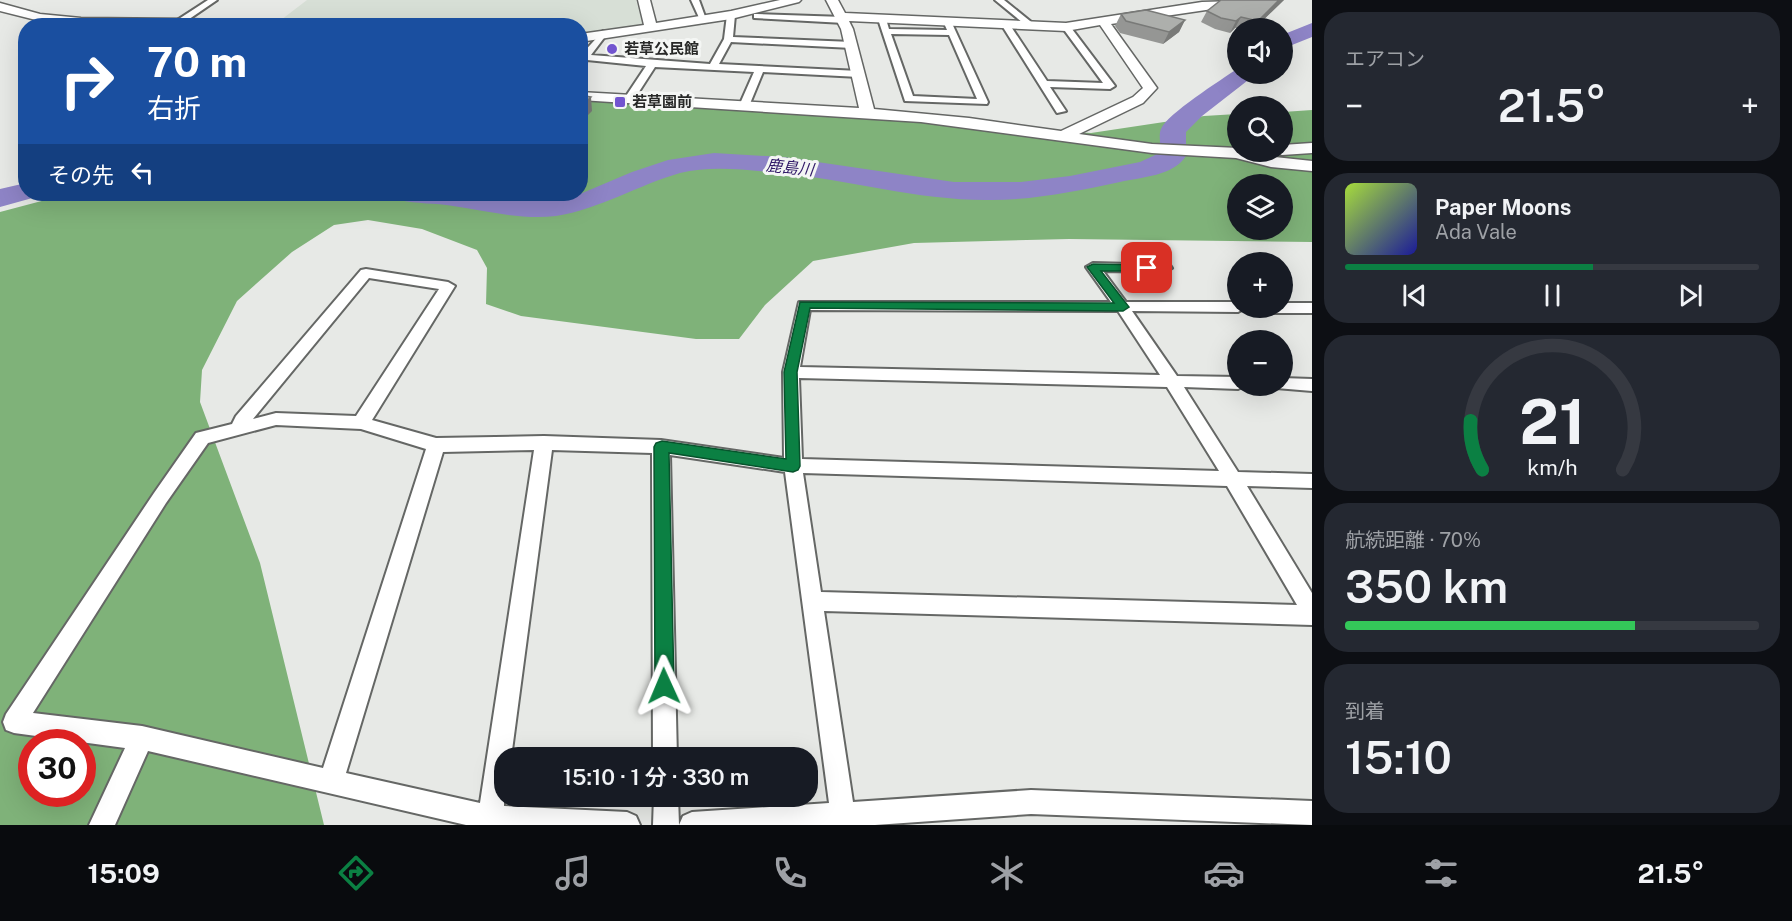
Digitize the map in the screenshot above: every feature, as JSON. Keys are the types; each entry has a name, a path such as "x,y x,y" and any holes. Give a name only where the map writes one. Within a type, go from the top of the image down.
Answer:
{"street":[{"path":"184,18 213,0"},
{"path":"644,0 651,27"},
{"path":"695,0 704,20"},
{"path":"728,39 795,0"},
{"path":"832,0 843,19 852,45 868,114"},
{"path":"999,0 1031,25"},
{"path":"755,24 843,19 884,25 949,27 1005,24 1066,27 1233,3"},
{"path":"1144,4 1158,13"},
{"path":"3,10 54,18"},
{"path":"713,67 728,39 731,15"},
{"path":"588,37 731,15 755,24 852,45"},
{"path":"1065,135 1138,100 1150,88 1146,78 1104,22"},
{"path":"748,49 755,24"},
{"path":"1005,24 1061,111"},
{"path":"884,25 909,99 982,102 949,27"},
{"path":"1044,84 1110,86 1066,27"},
{"path":"588,53 603,34"},
{"path":"588,59 713,67 741,63 760,69 859,74"},
{"path":"628,99 652,64"},
{"path":"744,106 760,69"},
{"path":"588,96 868,114 1065,135 1169,150 1227,153"},
{"path":"1293,149 1312,148"},
{"path":"1271,162 1312,166"},
{"path":"1165,268 1093,267 1123,307 1171,381 1312,614"},
{"path":"238,430 242,420 366,273 448,286 361,423"},
{"path":"843,819 793,466 791,372 804,304 1227,307"},
{"path":"1293,308 1312,308"},
{"path":"791,372 1227,383"},
{"path":"1293,384 1312,385"},
{"path":"627,825 490,818 142,738 14,722 160,498 202,438 276,419 361,423 436,445 544,443 662,447 793,466 1312,482"},
{"path":"490,818 544,443"},
{"path":"331,781 436,445"},
{"path":"662,447 665,747"},
{"path":"811,601 1312,614"},
{"path":"102,825 142,738"},
{"path":"692,825 843,819 1031,802 1312,813"},
{"path":"666,807 666,825"}],"shaded area":[{"path":"307,0 636,0 643,25 588,33 588,18 284,18"}],"green space":[{"path":"588,99 1091,133 1227,115 1227,162 1293,162 1293,111 1312,110 1312,242 1069,239 914,243 813,261 765,305 739,339 696,339 521,316 486,304 487,268 477,250 422,229 368,220 334,225 292,252 237,301 202,370 200,402 260,563 324,825 0,825 0,212 42,201 588,201"}],"building":[{"path":"1221,0 1279,0 1261,18 1227,19 1207,11"},
{"path":"1146,10 1185,20 1169,32 1126,21 1121,14"}],"waterway":[{"name":"鹿島川","path":"1293,38 1312,29"},
{"name":"鹿島川","path":"1173,144 1173,130 1193,111 1231,84"},
{"name":"鹿島川","path":"588,198 659,171 695,162 748,162 783,165 919,186 1005,192 1054,187 1140,170 1173,156"},
{"name":"鹿島川","path":"0,198 18,193"},
{"name":"鹿島川","path":"478,201 529,208 557,207 580,201"}],"place":[{"name":"若草公民館","path":"612,49"},
{"name":"若草園前","path":"620,102"}],"route":[{"path":"664,686 662,447 793,466 791,372 804,304 1123,307 1093,267 1147,268"}]}
